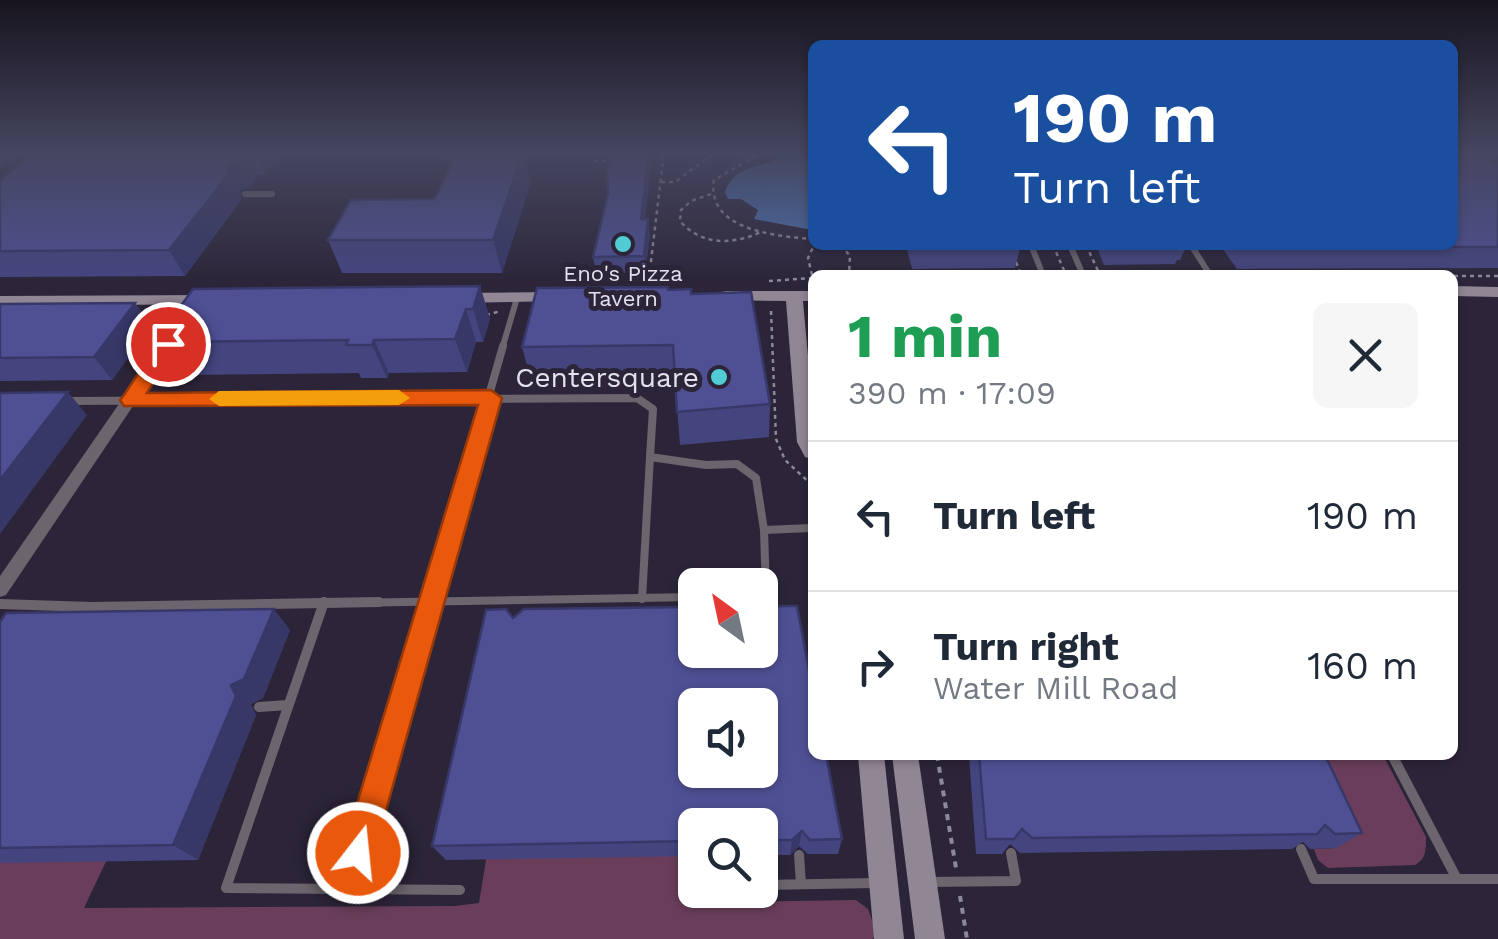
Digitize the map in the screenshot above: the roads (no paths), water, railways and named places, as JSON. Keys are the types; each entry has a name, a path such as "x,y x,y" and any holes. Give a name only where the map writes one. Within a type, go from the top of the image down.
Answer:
{"street":[{"path":"1458,291 1498,292"},
{"path":"704,296 803,296 808,445"},
{"path":"448,298 584,297"},
{"path":"0,300 236,300"},
{"path":"0,590 198,300"},
{"path":"871,760 889,939"},
{"path":"906,760 930,939"},
{"path":"883,882 921,882"}],"lane":[{"path":"347,888 517,298"},
{"path":"56,401 637,398 653,409 642,599"},
{"path":"650,457 706,465 736,464 749,470 756,478 764,530 763,568"},
{"path":"764,530 808,528"},
{"path":"0,604 92,607 678,598"},
{"path":"324,601 226,888 460,890"},
{"path":"526,615 530,601"},
{"path":"260,707 288,705"},
{"path":"1395,760 1457,880"},
{"path":"1302,849 1314,879 1498,879"},
{"path":"921,882 1016,881 1011,853"},
{"path":"800,854 802,884"},
{"path":"778,885 883,882"}],"water":[{"path":"727,196 808,196 808,229 754,219 758,210 741,199"}],"place":[{"name":"Eno's Pizza Tavern","path":"623,244"},
{"name":"Centersquare","path":"719,377"}]}
